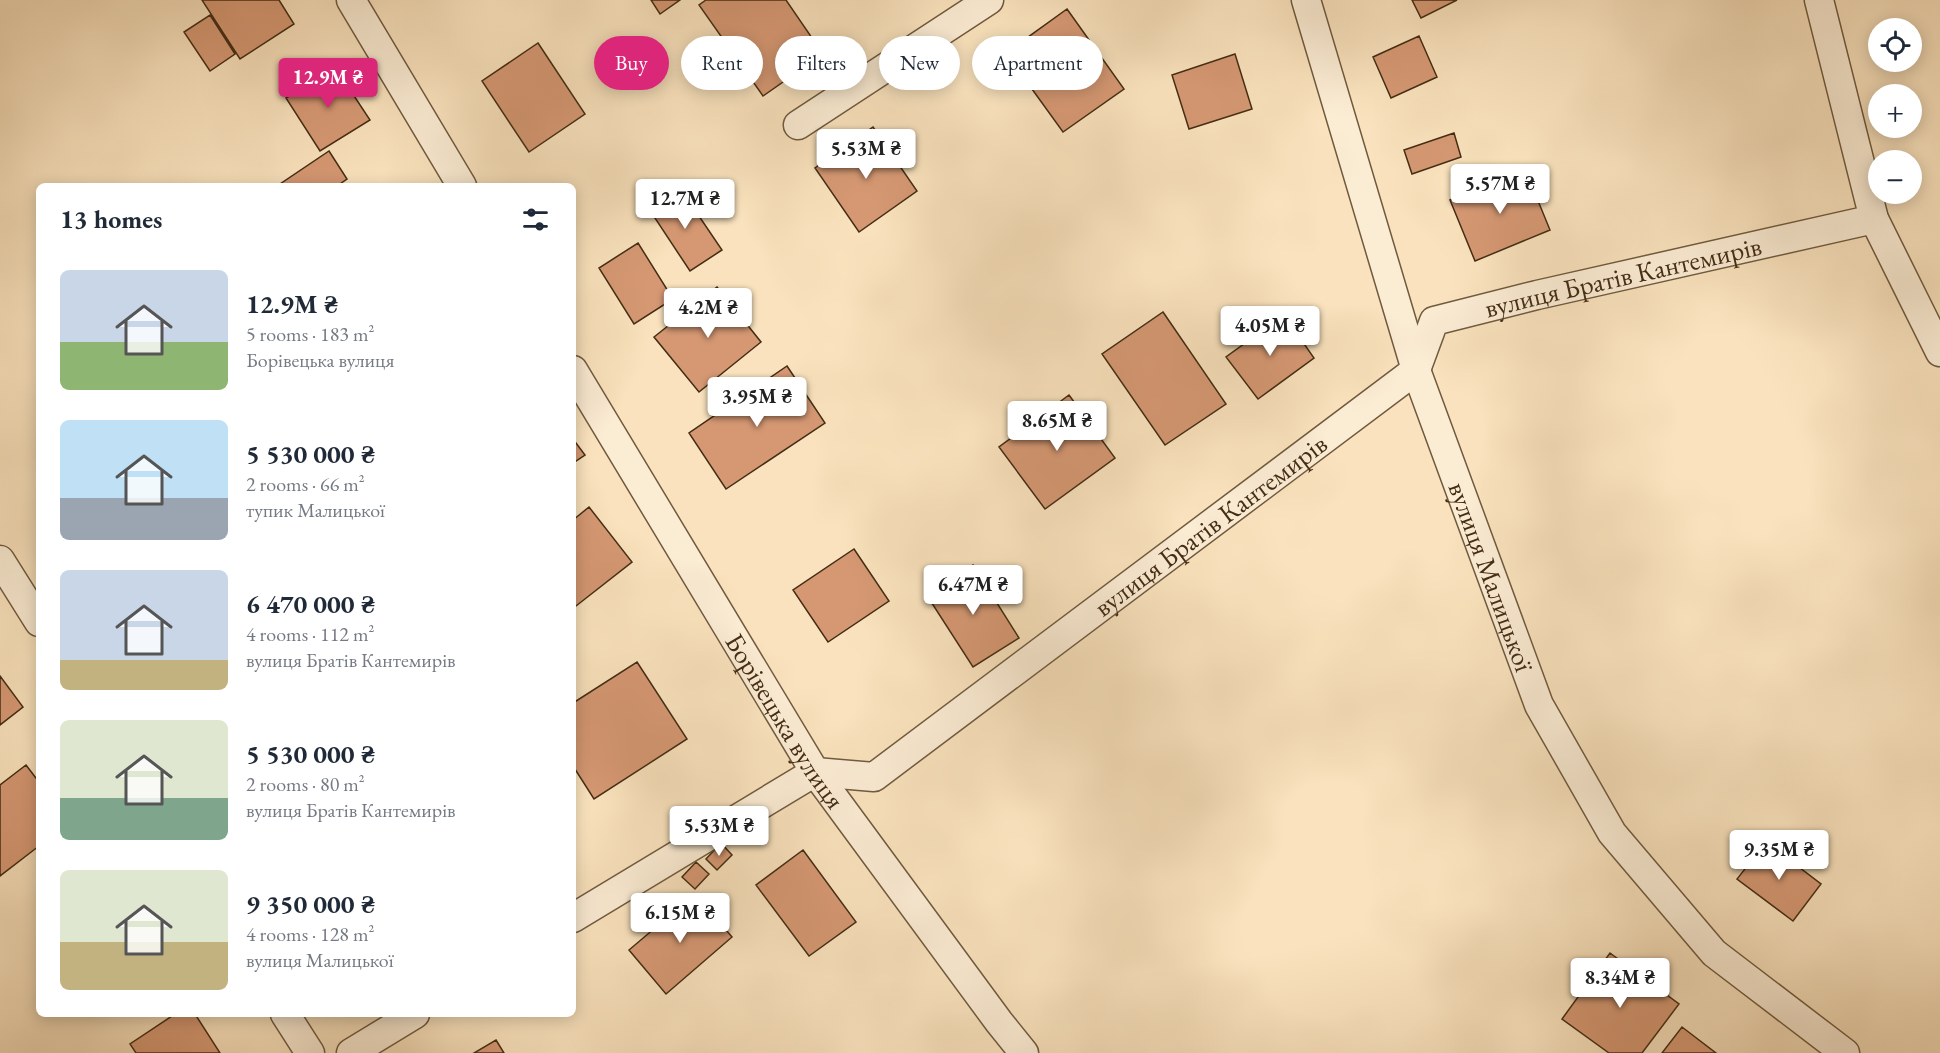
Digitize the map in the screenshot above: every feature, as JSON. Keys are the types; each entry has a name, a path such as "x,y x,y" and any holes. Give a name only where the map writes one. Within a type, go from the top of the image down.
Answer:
{"street":[{"path":"351,0 460,183"},
{"path":"798,125 988,0"},
{"name":"вулиця Малицької","path":"1306,0 1416,370 1539,705 1612,833 1714,953 1845,1053"},
{"path":"1819,0 1874,219 1940,352"},
{"name":"вулиця Братів Кантемирів","path":"815,772 874,777 1416,370 1434,321 1537,294 1874,219"},
{"name":"Борівецька вулиця","path":"576,375 815,772 1024,1053"},
{"path":"0,560 36,617"},
{"path":"576,916 815,772"},
{"path":"287,1017 310,1053"},
{"path":"351,1053 410,1017"}],"building":[{"path":"202,0 279,0 294,24 240,59"},
{"path":"651,0 680,0 660,14"},
{"path":"706,0 786,0 811,36 775,36 775,88 763,96 759,90 763,90 763,36 721,36 699,5"},
{"path":"1412,0 1457,0 1421,18"},
{"path":"1067,9 1086,36 1030,36"},
{"path":"210,15 235,54 210,71 184,32"},
{"path":"1419,36 1437,77 1391,98 1373,57"},
{"path":"538,43 585,114 529,152 482,81"},
{"path":"1235,54 1252,109 1189,129 1172,75"},
{"path":"1103,60 1124,89 1063,132 1033,90 1103,90"},
{"path":"335,67 370,120 320,151 286,98"},
{"path":"873,127 917,191 859,232 815,168"},
{"path":"1454,133 1461,157 1412,174 1404,150"},
{"path":"329,151 347,179 341,183 281,183"},
{"path":"1525,169 1550,230 1475,261 1450,200"},
{"path":"680,188 722,250 690,271 649,209"},
{"path":"638,243 673,299 634,324 599,268"},
{"path":"717,287 761,342 699,392 654,337"},
{"path":"1163,312 1226,404 1165,445 1102,354"},
{"path":"1284,315 1314,358 1258,399 1226,357"},
{"path":"787,366 825,423 726,489 689,433"},
{"path":"1069,395 1115,458 1045,509 999,447"},
{"path":"576,443 585,455 576,461"},
{"path":"589,507 632,562 576,606 576,518"},
{"path":"854,549 889,601 828,642 793,590"},
{"path":"973,565 1019,638 973,667 926,594"},
{"path":"637,662 687,739 594,799 576,771 576,701"},
{"path":"0,676 23,707 0,725"},
{"path":"26,765 36,778 36,848 0,876 0,785"},
{"path":"1766,842 1821,884 1793,921 1737,879"},
{"path":"721,843 732,855 717,870 706,859"},
{"path":"803,850 856,922 809,956 756,885"},
{"path":"696,862 709,874 695,889 682,877"},
{"path":"695,894 732,937 666,994 629,950"},
{"path":"1610,953 1679,1004 1642,1053 1609,1053 1562,1019"},
{"path":"170,1017 197,1017 220,1053 136,1053 130,1044"},
{"path":"1682,1027 1716,1053 1662,1053"},
{"path":"496,1040 504,1053 474,1053"}]}
